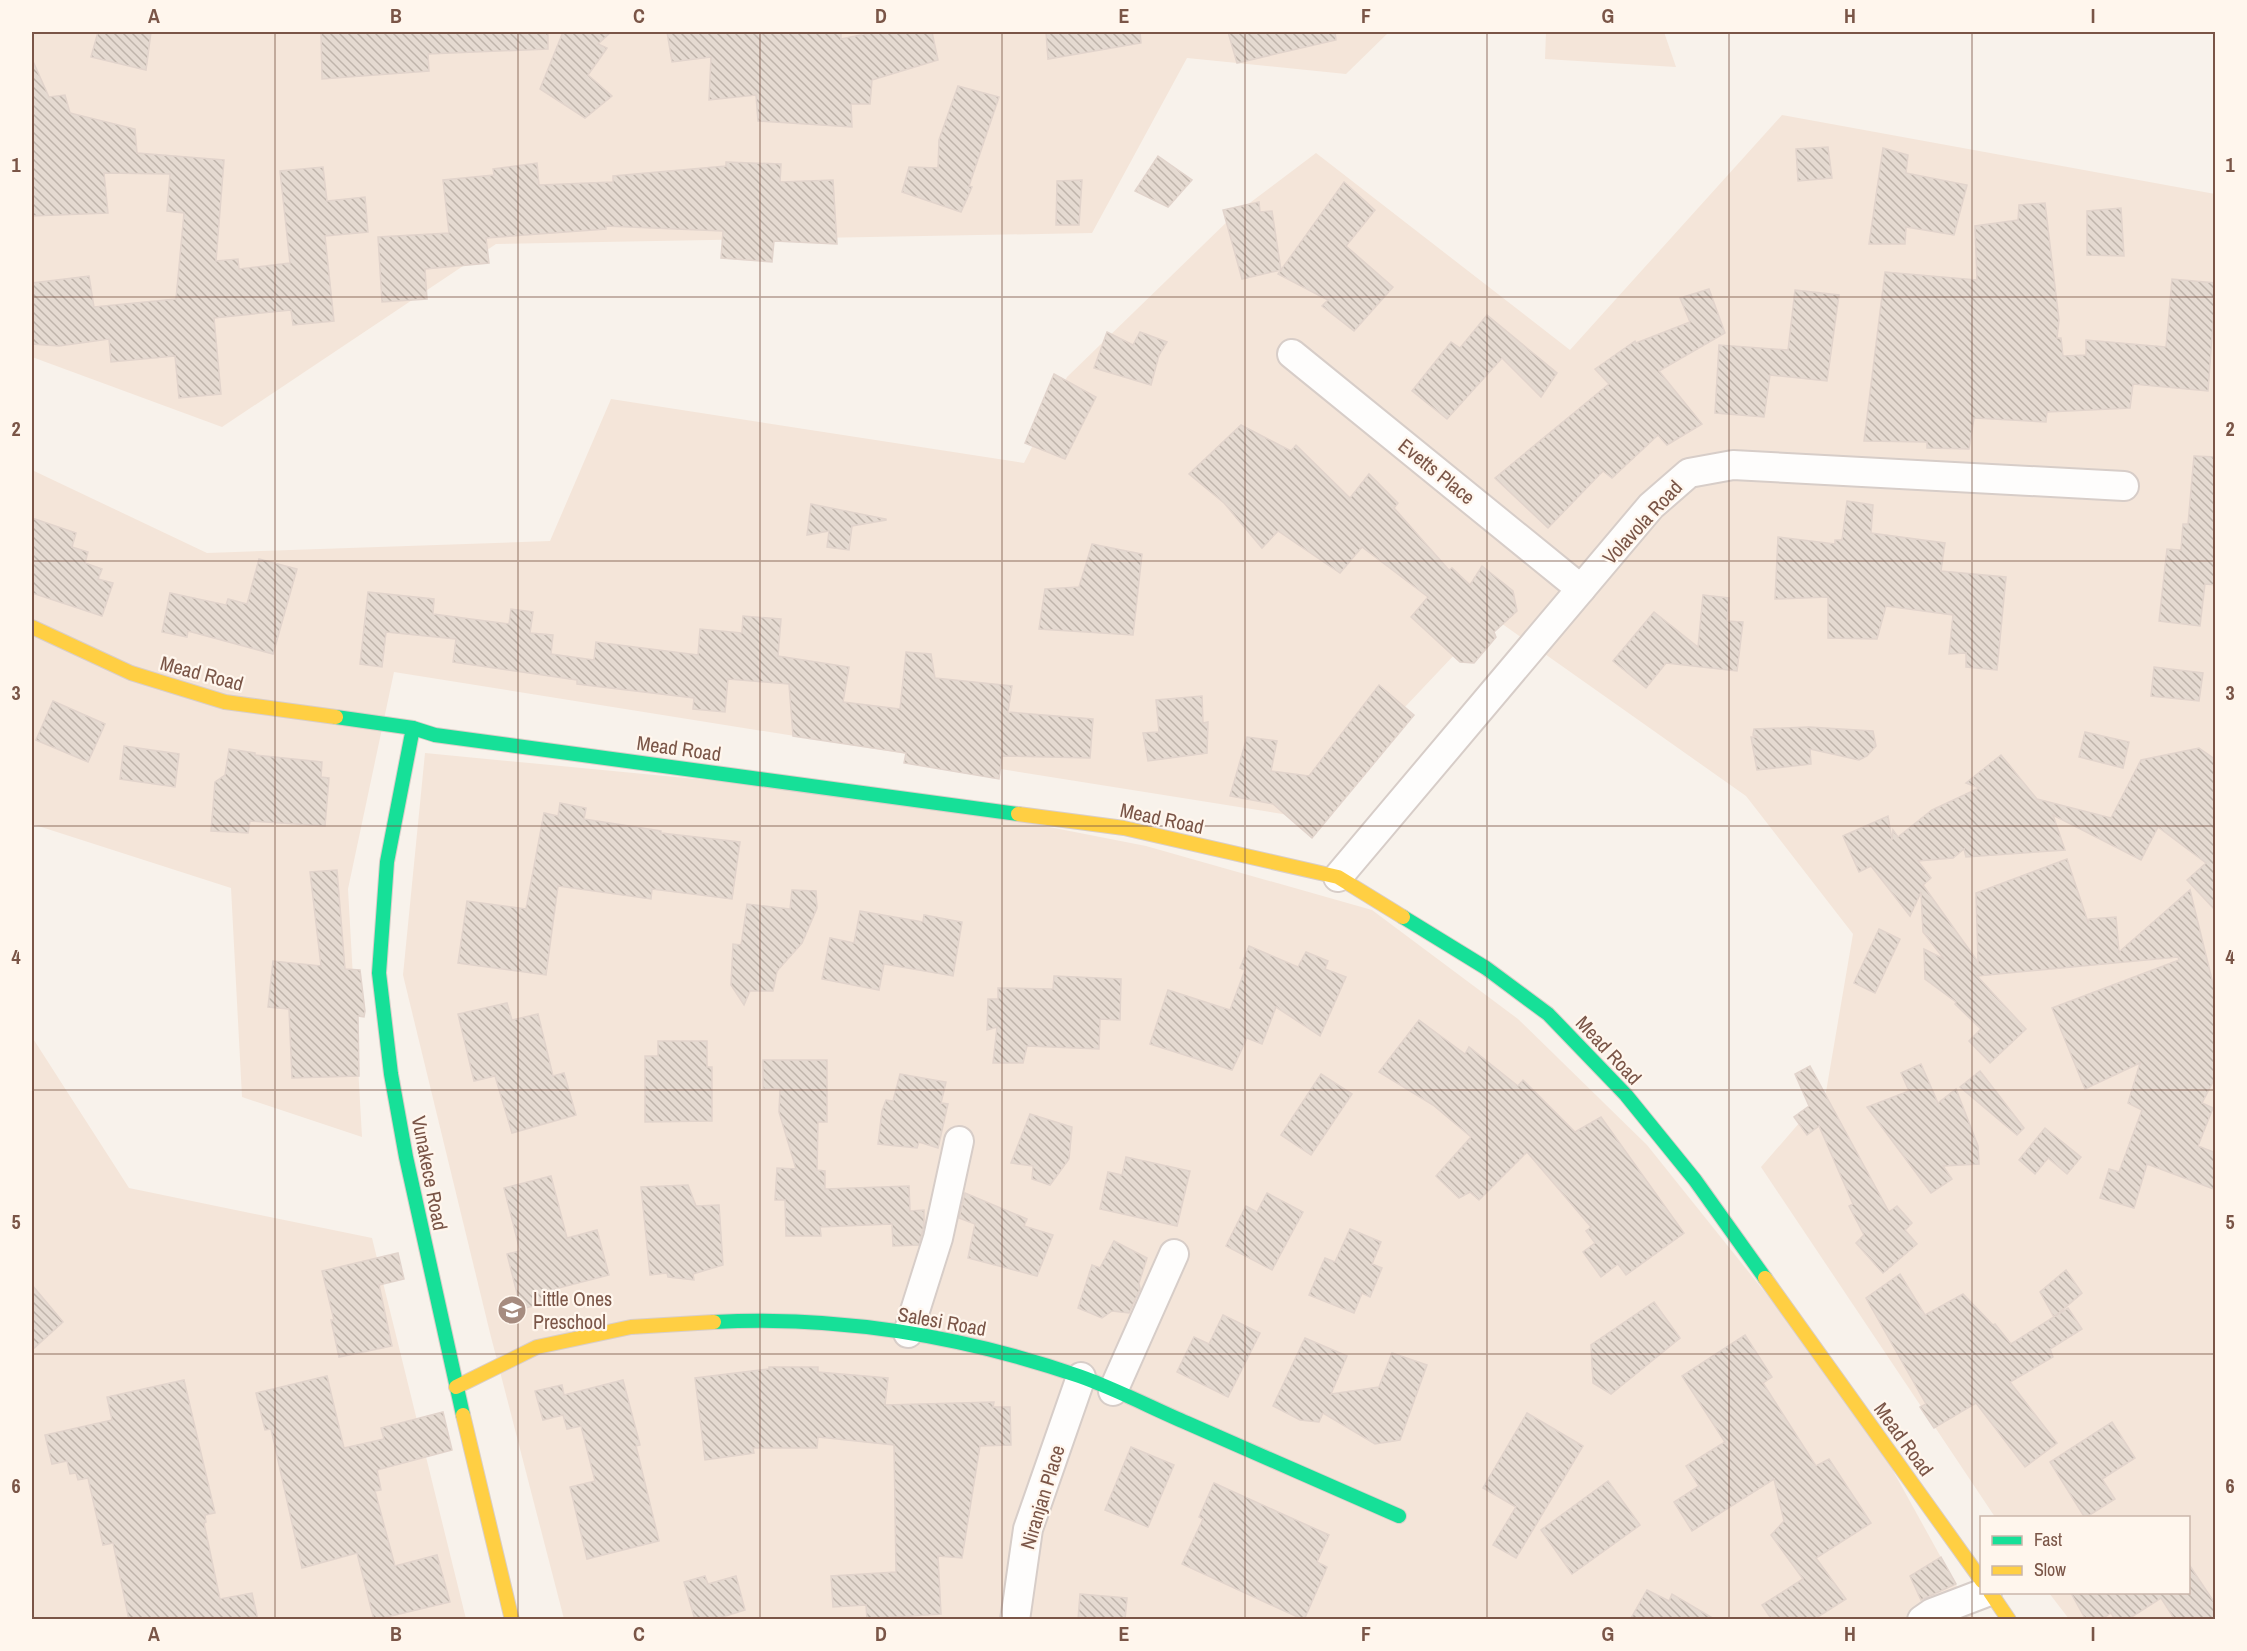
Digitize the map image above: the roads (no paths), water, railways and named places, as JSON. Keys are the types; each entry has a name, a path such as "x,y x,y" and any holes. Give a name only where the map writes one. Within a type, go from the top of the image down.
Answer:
{"main road":[{"name":"Mead Road","path":"32,627 131,673 225,702 413,728 435,735 1124,828 1338,877 1486,968 1548,1014 1626,1095 1695,1180 1980,1578"},
{"name":"Vunakece Road","path":"413,728 387,862 379,973 391,1074 406,1157 456,1387 512,1620"},
{"name":"Salesi Road","path":"456,1387 537,1347 631,1328 755,1320 818,1322 908,1333 996,1351 1081,1377 1399,1516"},
{"path":"1989,1594 2009,1620"}],"street":[{"name":"Evetts Place","path":"1292,354 1581,589"},
{"name":"Volavola Road","path":"1338,877 1651,506 1689,473 1733,465 2124,486"},
{"path":"908,1333 938,1238 959,1141"},
{"path":"1113,1391 1174,1254"},
{"name":"Niranjan Place","path":"1015,1620 1028,1529 1081,1377"},
{"path":"1922,1620 1932,1613 1985,1594"}],"place":[{"name":"Little Ones Preschool","path":"512,1310"}]}
